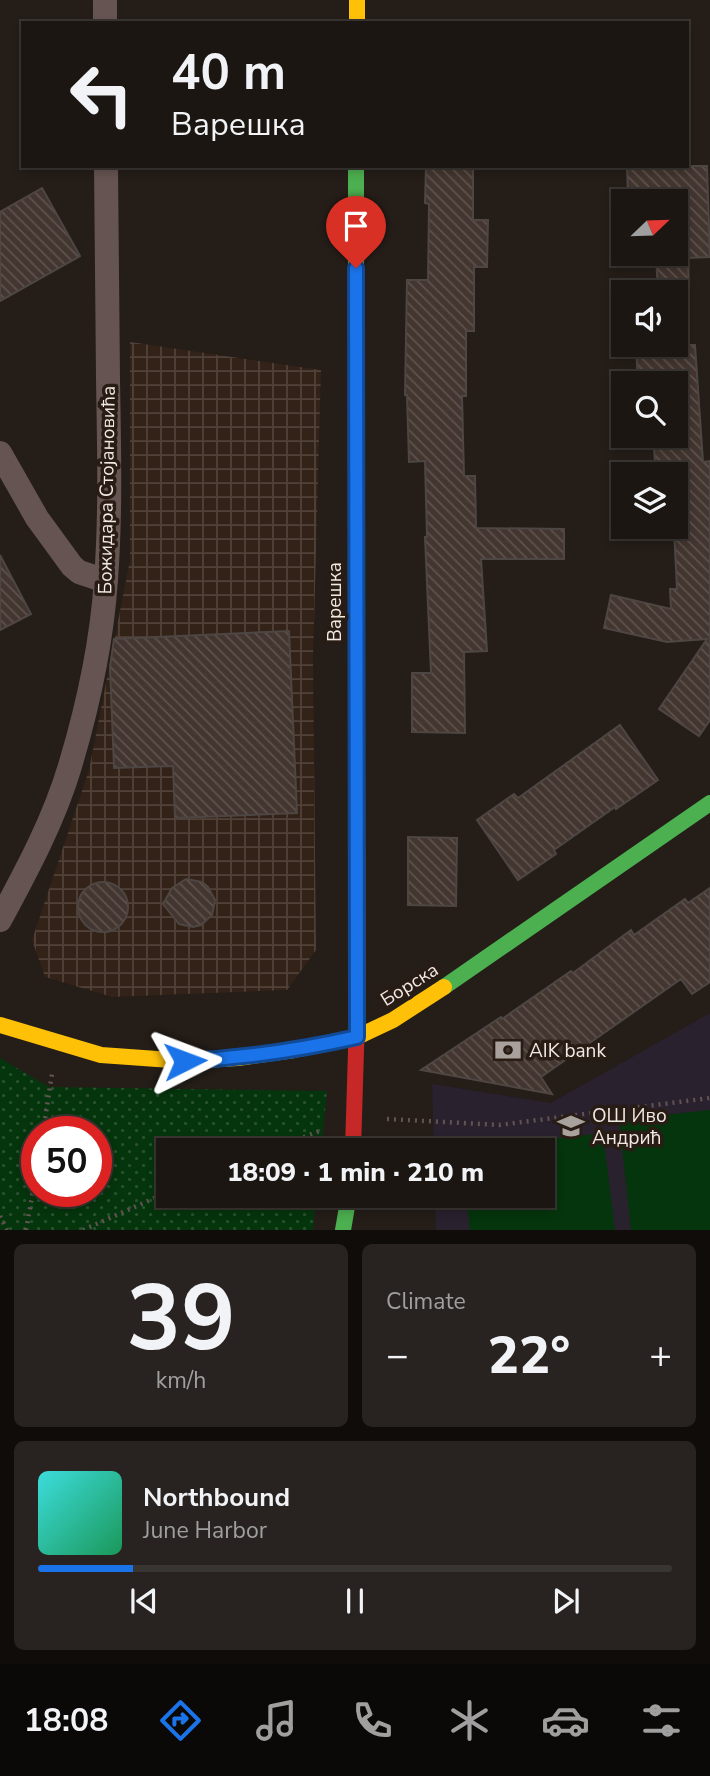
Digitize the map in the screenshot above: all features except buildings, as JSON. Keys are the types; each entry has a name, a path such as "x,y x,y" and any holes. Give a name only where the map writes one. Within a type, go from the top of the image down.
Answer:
{"street":[{"path":"105,0 105,21"},
{"path":"357,0 357,21"},
{"name":"Божидара Стојановића","path":"0,920 33,858 70,768 93,666 106,581 109,460 106,168"},
{"name":"Варешка","path":"353,1138 357,1037 356,168"},
{"path":"0,453 37,518 72,566 79,572 106,581"},
{"name":"Борска","path":"0,1025 101,1055 185,1061 238,1058 357,1037 393,1020 468,972 710,803"},
{"path":"343,1230 347,1208"}],"path":[{"path":"45,1116 57,1042"},
{"path":"301,1138 354,1117 499,1125 710,1098"},
{"path":"82,1230 156,1197"},
{"path":"26,1230 30,1207"},
{"path":"0,1216 7,1230"}],"shaded area":[{"path":"130,342 321,370 313,659 316,950 287,990 112,997 45,977 32,940 89,770 130,560"},
{"name":"ОШ Иво Андрић","path":"710,1013 710,1230 436,1230 435,1208 555,1208 555,1138 434,1138 432,1084 551,1103"}],"green space":[{"path":"0,1058 49,1087 327,1091 322,1138 156,1138 156,1208 315,1208 313,1230 0,1230"},
{"path":"710,1110 710,1230 631,1230 619,1120"},
{"path":"603,1133 615,1230 470,1230 467,1208 555,1208 555,1139"}],"traffic: fast":[{"path":"356,168 356,549"},
{"path":"444,987 710,803"},
{"path":"343,1230 347,1208"}],"traffic: slow":[{"path":"357,0 357,21"},
{"path":"0,1025 101,1055 185,1061 238,1058 357,1037 393,1020 444,987"}],"traffic: jam":[{"path":"353,1138 358,983 356,549"}],"place":[{"name":"AIK bank","path":"508,1050"},
{"name":"ОШ Иво Андрић","path":"571,1126"}],"route":[{"path":"185,1061 238,1058 357,1037 356,268"}]}
